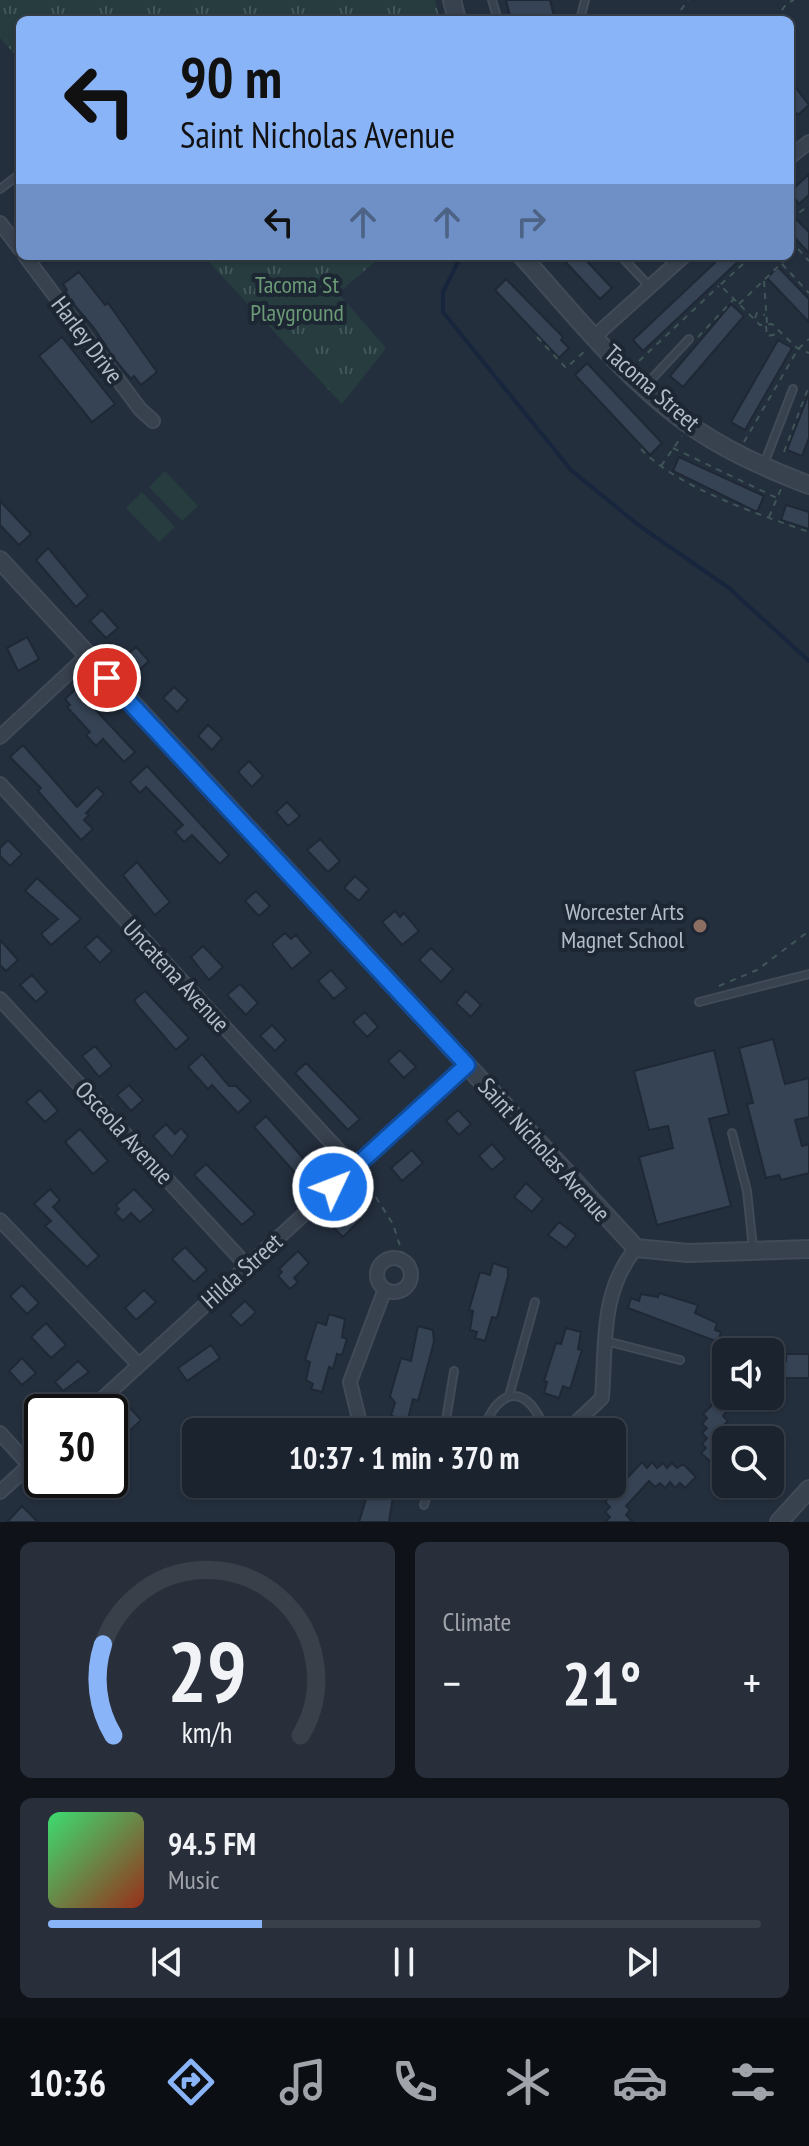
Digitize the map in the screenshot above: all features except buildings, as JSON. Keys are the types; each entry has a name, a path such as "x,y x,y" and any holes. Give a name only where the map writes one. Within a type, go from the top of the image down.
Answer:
{"street":[{"path":"0,223 16,244"},
{"name":"Harley Drive","path":"28,260 140,409 153,421"},
{"name":"Tacoma Street","path":"525,260 592,342 685,422 763,467 809,485"},
{"path":"592,342 680,260"},
{"name":"Saint Nicholas Avenue","path":"0,560 636,1248"},
{"path":"0,737 87,656"},
{"name":"Uncatena Avenue","path":"0,784 354,1167"},
{"name":"Osceola Avenue","path":"0,999 248,1267"},
{"name":"Hilda Street","path":"108,1394 467,1065"},
{"path":"0,1220 139,1365"},
{"path":"581,1418 602,1398 610,1292 623,1265 636,1248 651,1252 809,1249"},
{"path":"359,1418 350,1382 385,1289 377,1274 382,1263 392,1258 405,1262 411,1270 410,1282 400,1291 385,1289"},
{"path":"0,1433 24,1459"},
{"path":"0,1492 24,1470"},
{"path":"779,1522 809,1489"}],"lane":[{"path":"625,260 650,287"},
{"path":"643,388 689,339"},
{"path":"763,467 793,389"},
{"path":"699,1002 809,974"},
{"path":"732,1133 747,1191 753,1251"},
{"path":"509,1396 535,1302"},
{"path":"606,1341 680,1360"},
{"path":"446,1418 454,1371"},
{"path":"488,1418 500,1400 509,1396 521,1396 532,1404 539,1418"},
{"path":"424,1505 426,1498"}],"path":[{"path":"778,16 787,3 794,0"},
{"path":"794,216 809,205"},
{"path":"794,206 799,212"},
{"path":"794,245 809,261"},
{"path":"794,251 797,248"},
{"path":"637,363 748,260"},
{"path":"739,304 785,260"},
{"path":"782,263 809,293"},
{"path":"764,280 767,336 780,334"},
{"path":"720,285 755,320 809,353"},
{"path":"689,339 702,336 734,299"},
{"path":"755,320 757,313 767,315"},
{"path":"537,337 566,368 592,342"},
{"path":"744,443 798,349 809,339"},
{"path":"784,452 809,386"},
{"path":"661,466 682,435"},
{"path":"673,448 777,498"},
{"path":"641,449 661,466 768,518 809,532"},
{"path":"768,518 781,488"},
{"path":"718,997 719,985 757,970 809,931"},
{"path":"354,1167 393,1224 405,1262"}],"green space":[{"path":"0,0 435,0 439,16 16,16 16,56 0,38"},
{"name":"Tacoma St Playground","path":"207,260 377,260 338,293 386,348 342,404"},
{"path":"165,471 198,506 182,521 149,487"},
{"path":"142,492 175,527 159,542 126,508"}],"waterway":[{"path":"459,260 443,292 443,312 571,470 641,527 729,588 809,661"}],"place":[{"name":"Worcester Arts Magnet School","path":"700,926"}],"route":[{"path":"107,678 467,1065 333,1187"}]}
